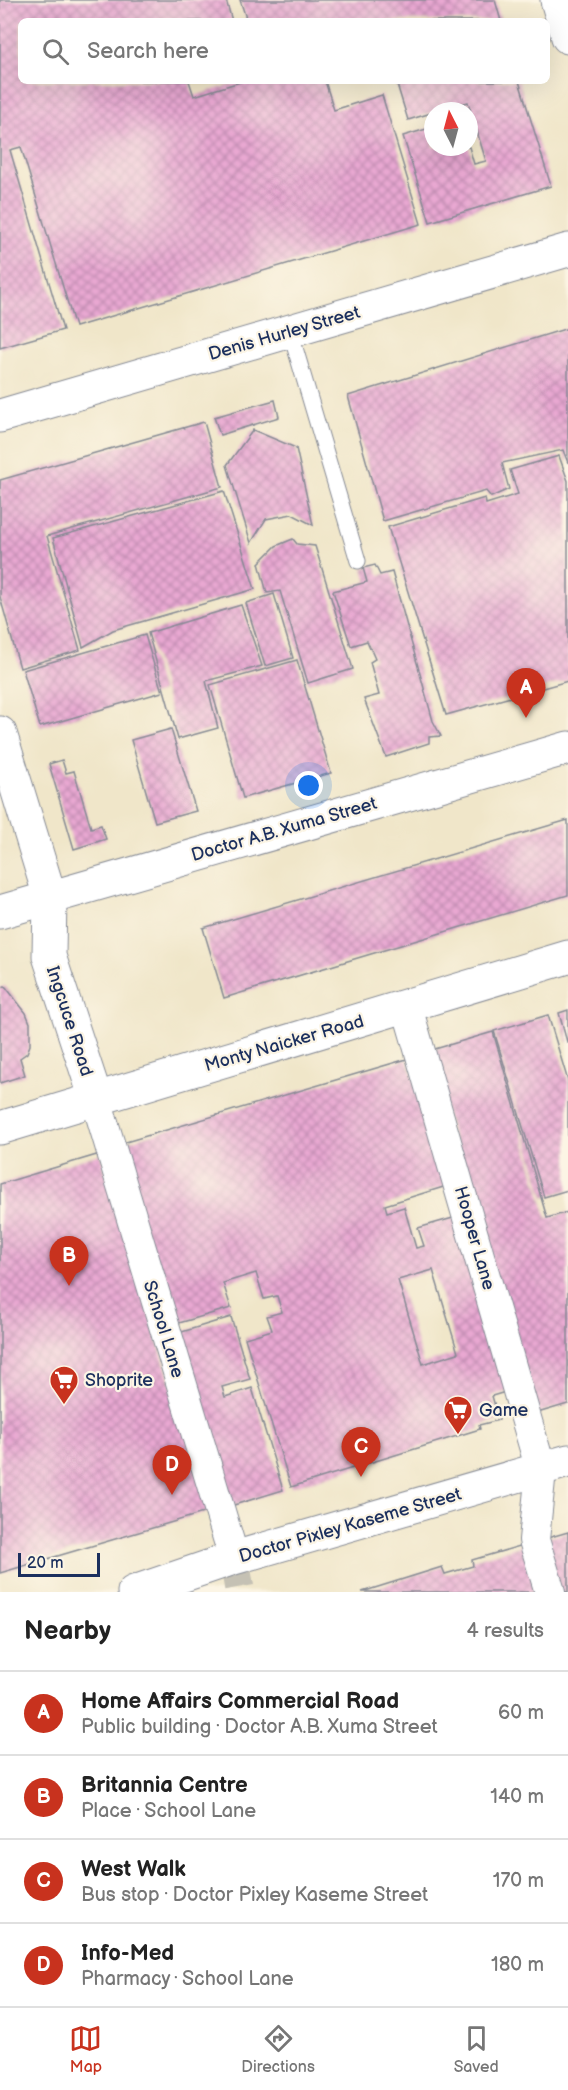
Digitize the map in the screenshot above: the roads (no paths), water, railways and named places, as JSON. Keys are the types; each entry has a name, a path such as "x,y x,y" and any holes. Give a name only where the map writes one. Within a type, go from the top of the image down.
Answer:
{"main road":[{"path":"557,0 568,37"},
{"name":"Denis Hurley Street","path":"0,416 568,250"},
{"name":"Ingcuce Road","path":"0,734 50,897 49,956 96,1100"},
{"name":"Doctor A.B. Xuma Street","path":"0,912 568,748"},
{"name":"Monty Naicker Road","path":"0,1128 568,957"},
{"name":"Doctor Pixley Kaseme Street","path":"134,1592 234,1558 554,1465"}],"street":[{"name":"Hooper Lane","path":"407,1007 554,1465"},
{"name":"School Lane","path":"96,1100 234,1558"},
{"path":"550,1592 534,1540 554,1465"}],"lane":[{"path":"290,331 358,561"}],"tunnel":[{"path":"234,1558 240,1592"}],"place":[{"name":"Home Affairs Commercial Road","path":"526,718"},
{"name":"Britannia Centre","path":"69,1286"},
{"name":"Shoprite","path":"64,1406"},
{"name":"Game","path":"458,1436"},
{"name":"West Walk","path":"361,1477"},
{"name":"Info-Med","path":"172,1495"}]}
